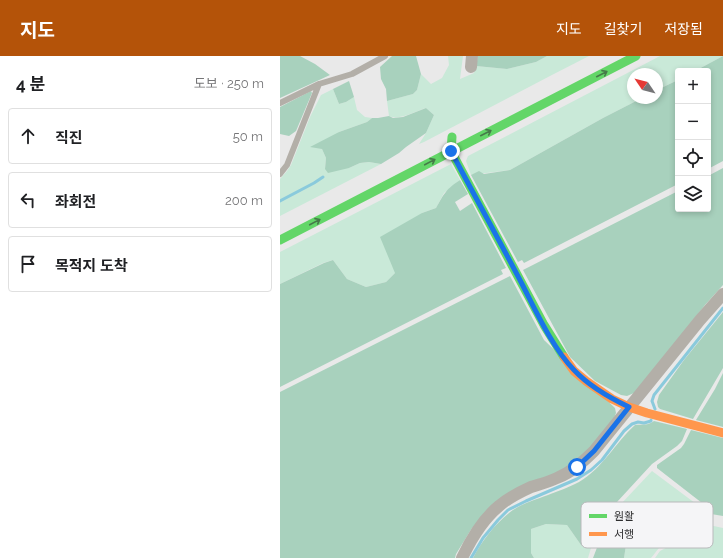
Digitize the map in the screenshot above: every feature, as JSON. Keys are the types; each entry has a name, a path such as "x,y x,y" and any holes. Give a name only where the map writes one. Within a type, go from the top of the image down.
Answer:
{"main road":[{"path":"280,240 636,56"},
{"path":"452,137 451,151 544,325 562,356 574,371 612,399 629,407 657,416 723,433"}],"street":[{"path":"462,558 468,544 490,514 500,505 532,487 558,478 577,467 594,451 700,320 723,294"}],"lane":[{"path":"280,103 319,84 352,74 385,56"},
{"path":"280,174 287,165 319,84"}],"green space":[{"path":"280,56 300,56 315,64 330,75 280,98"},
{"path":"392,56 416,56 421,74 417,90 413,94 387,101 386,89 381,79 380,67"},
{"path":"448,56 463,56 460,79 474,73 476,66 507,69 536,62 547,56 589,56 419,144 434,115 426,108 408,115 398,117 389,116 387,101 413,94 417,90 421,74 431,84 442,78 449,65"},
{"path":"478,56 547,56 536,62 507,69 476,66"},
{"path":"660,56 723,56 701,68 675,68 675,81 663,87 663,68 637,68"},
{"path":"723,56 723,161 711,167 711,68 701,68"},
{"path":"627,73 627,104 630,104 510,170 471,175 466,161 468,156"},
{"path":"349,81 354,97 339,104 333,89"},
{"path":"675,81 675,186 524,263 522,260 518,262 471,175 479,171 484,174 510,170 630,104 663,104 663,87"},
{"path":"333,89 339,104 354,97 357,110 365,117 372,118 367,122 339,132 322,149 326,158 325,169 349,168 360,163 369,162 381,164 280,216 280,179 291,165 310,117 321,95"},
{"path":"311,91 312,93 296,131 289,136 280,134 280,107"},
{"path":"426,108 434,115 426,133 381,164 369,162 360,163 349,168 328,173 325,169 326,158 322,149 310,147 339,132 367,122 372,118 389,116 393,118 403,117"},
{"path":"451,164 460,180 444,193 436,208 422,213 395,273 386,282 366,287 347,279 333,260 323,263 280,284 280,252"},
{"path":"723,168 723,285 705,305 642,385 634,393 627,396 621,395 595,381 570,357 523,270 675,193 675,212 711,212 711,174"},
{"path":"460,180 468,194 455,202 460,211 472,203 506,268 501,270 503,274 280,387 280,284 333,260 347,279 366,287 386,282 395,273 380,237 422,213 436,208 451,186"},
{"path":"510,276 544,340 615,408 616,413 614,418 599,439 572,465 472,528 455,558 280,558 280,392"},
{"path":"723,312 723,368 693,419 660,409 657,402 659,395 684,360"},
{"path":"723,373 723,427 696,420 715,389"},
{"path":"654,421 687,429 682,441 652,464 617,502 581,502 581,545 567,525 546,524 531,529 531,553 534,558 473,558 489,534 509,513 523,505 579,482 602,463 635,425 652,423"},
{"path":"691,430 723,438 723,516 713,514 713,502 701,502 657,468 657,465 681,448"},
{"path":"652,471 694,502 623,502"},
{"path":"546,524 567,525 581,545 581,548 591,548 588,558 534,558 531,553 531,529"},
{"path":"713,526 723,528 723,558 655,558 660,551 666,548 713,548"},
{"path":"597,548 626,548 624,558 593,558"},
{"path":"626,548 659,548 651,558 624,558"}],"waterway":[{"path":"280,201 323,177"},
{"path":"655,409 652,401 654,395 723,308"},
{"path":"471,558 483,538 508,510 577,479 591,470 602,460 624,431 632,424 638,422 644,423 651,420"}],"traffic: fast":[{"path":"280,240 636,56"},
{"path":"452,137 451,151 544,325 564,357"}],"traffic: slow":[{"path":"564,357 574,371 612,399 647,413 723,433"}],"route":[{"path":"451,151 562,356 574,371 586,381 612,399 629,407 594,451 577,467"}]}
